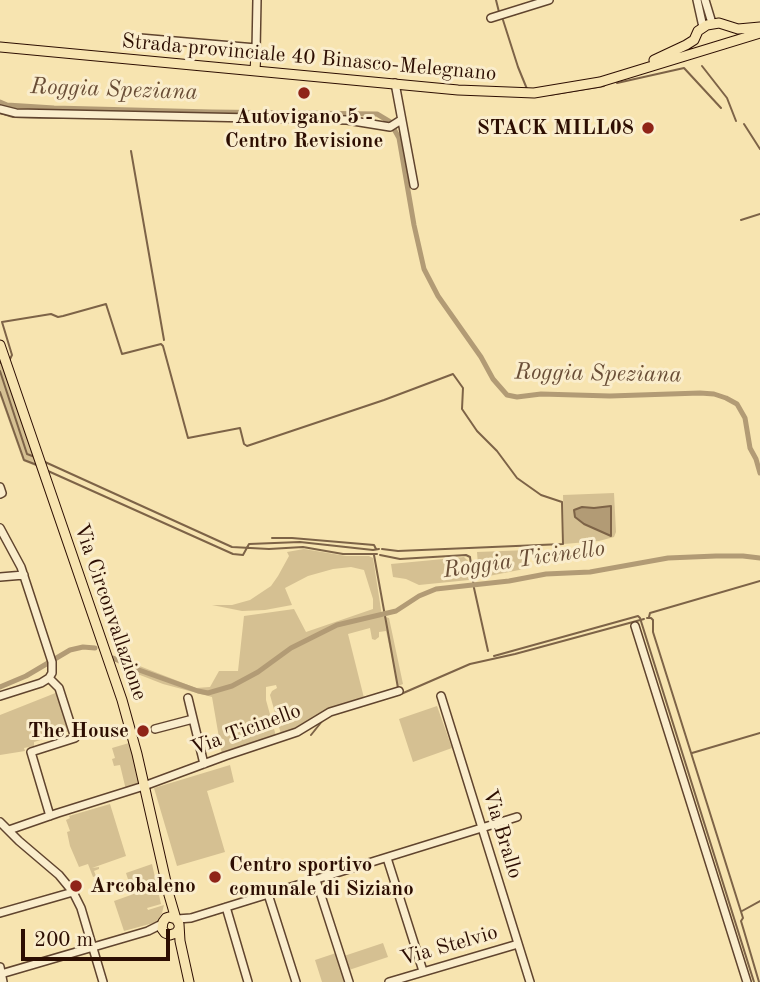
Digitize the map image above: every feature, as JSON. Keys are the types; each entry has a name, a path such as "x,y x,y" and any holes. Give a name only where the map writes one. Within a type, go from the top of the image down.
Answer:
{"main road":[{"path":"707,25 719,23 738,29 760,27"},
{"name":"Strada provinciale 40 Binasco-Melegnano","path":"614,78 681,48 694,40 698,31 707,25"},
{"name":"Strada provinciale 40 Binasco-Melegnano","path":"0,47 458,90 534,93 614,78 760,33"},
{"path":"255,71 256,50"},
{"name":"Via Circonvallazione","path":"0,345 115,674 178,924 183,954"},
{"path":"169,895 165,928 183,954 189,982"},
{"path":"169,917 178,924 176,933 165,928 169,917"}],"street":[{"path":"140,38 256,50 257,0"},
{"path":"491,18 549,0"},
{"path":"697,0 707,25"},
{"path":"705,0 707,25"},
{"path":"395,83 414,185"},
{"path":"0,109 16,113 347,120 390,127 401,120"},
{"path":"0,488 0,494"},
{"path":"0,528 24,575 52,662 49,678 0,696"},
{"path":"0,577 24,575"},
{"path":"635,626 747,982"},
{"path":"49,678 59,688 75,738 31,752 50,816"},
{"name":"Via Ticinello","path":"9,830 297,733 330,712 398,691"},
{"name":"Via Brallo","path":"441,696 530,982"},
{"path":"188,698 204,764"},
{"path":"155,729 193,719"},
{"path":"178,924 517,817"},
{"path":"0,822 73,892 81,908 103,982"},
{"path":"387,858 423,971"},
{"path":"316,880 349,982"},
{"path":"0,913 73,892"},
{"path":"268,894 296,982"},
{"path":"226,907 248,982"},
{"path":"1,974 165,928"},
{"name":"Via Stelvio","path":"389,982 518,944"}],"shaded area":[{"path":"0,355 38,467 23,461 0,396"},
{"path":"614,493 614,537 564,544 563,495"},
{"path":"611,506 611,536 575,517 574,510 582,507"},
{"path":"304,549 373,558 382,616 389,618 403,684 398,686 386,631 379,632 379,637 375,640 372,639 370,628 348,634 364,698 325,711 301,727 281,734 270,695 277,688 276,685 266,687 266,700 276,736 222,755 212,697 140,675 124,677 119,658 196,688 210,687 219,671 238,671 244,616 294,609 306,632 373,609 373,599 364,570 351,567 308,576 285,588 292,605 242,611 212,605 232,605 250,600 271,586 289,556 287,552"},
{"path":"528,550 529,568 479,578 477,552"},
{"path":"464,557 468,561 469,580 419,585 393,577 391,564"},
{"path":"58,692 70,731 34,742 34,746 24,748 25,751 0,755 0,715"},
{"path":"437,706 452,748 413,762 399,719"},
{"path":"129,743 139,783 126,790 120,765 114,766 112,748"},
{"path":"230,765 234,782 207,791 225,852 177,866 154,788"},
{"path":"110,804 126,856 92,868 99,867 94,871 96,876 93,877 88,864 79,867 70,846 67,832 70,831 66,820 69,816"},
{"path":"152,864 161,904 147,908 148,910 164,905 162,913 157,922 124,931 114,901 131,895 126,873"},
{"path":"383,943 388,957 349,970 344,956"},
{"path":"336,953 345,982 322,982 315,960"}],"waterway":[{"path":"496,0 499,12"},
{"path":"503,20 527,89"},
{"path":"702,66 727,98 736,121"},
{"path":"617,83 684,68 721,108"},
{"path":"549,95 604,86"},
{"name":"Roggia Speziana","path":"0,102 7,105 54,108 377,114 392,123"},
{"path":"0,113 13,117 61,118"},
{"path":"210,121 237,121"},
{"path":"744,124 760,149"},
{"name":"Roggia Speziana","path":"394,129 399,138 424,269 438,296 481,357 493,379 507,395 714,394 737,404 745,418 750,448 760,473"},
{"path":"131,151 164,340"},
{"path":"741,220 760,214"},
{"path":"10,359 12,355 2,322 51,314 58,317 106,304 122,354 161,344 163,346 188,438 240,428 247,446 453,374 463,388 462,409 517,478 541,495 562,502 563,544 398,551 382,549"},
{"path":"0,371 27,454 35,457"},
{"path":"0,392 24,460 37,465"},
{"path":"45,462 232,547 303,547 343,554 377,554"},
{"path":"48,471 233,554 243,555 249,544 300,542 379,549"},
{"path":"272,538 374,545 376,549"},
{"path":"374,555 398,688"},
{"path":"380,555 400,559 466,555 470,557 488,651"},
{"name":"Roggia Ticinello","path":"113,658 139,670 208,693 232,686 258,672 291,648 337,625 396,611 436,589 546,574 590,572 668,558 760,558"},
{"path":"649,617 650,613 760,581"},
{"path":"494,656 638,616 640,618 754,982"},
{"path":"647,618 653,620 653,632 743,918 741,921 759,982"},
{"path":"401,694 470,664 644,619"},
{"name":"Roggia Ticinello","path":"0,687 26,676 70,650 95,648"},
{"path":"311,735 323,720"},
{"path":"692,753 760,733"},
{"path":"742,911 760,901"}],"place":[{"name":"Autovigano 5 - Centro Revisione","path":"304,93"},
{"name":"STACK MILL08","path":"648,128"},
{"name":"The House","path":"143,731"},
{"name":"Centro sportivo comunale di Siziano","path":"215,877"},
{"name":"Arcobaleno","path":"76,886"}]}
